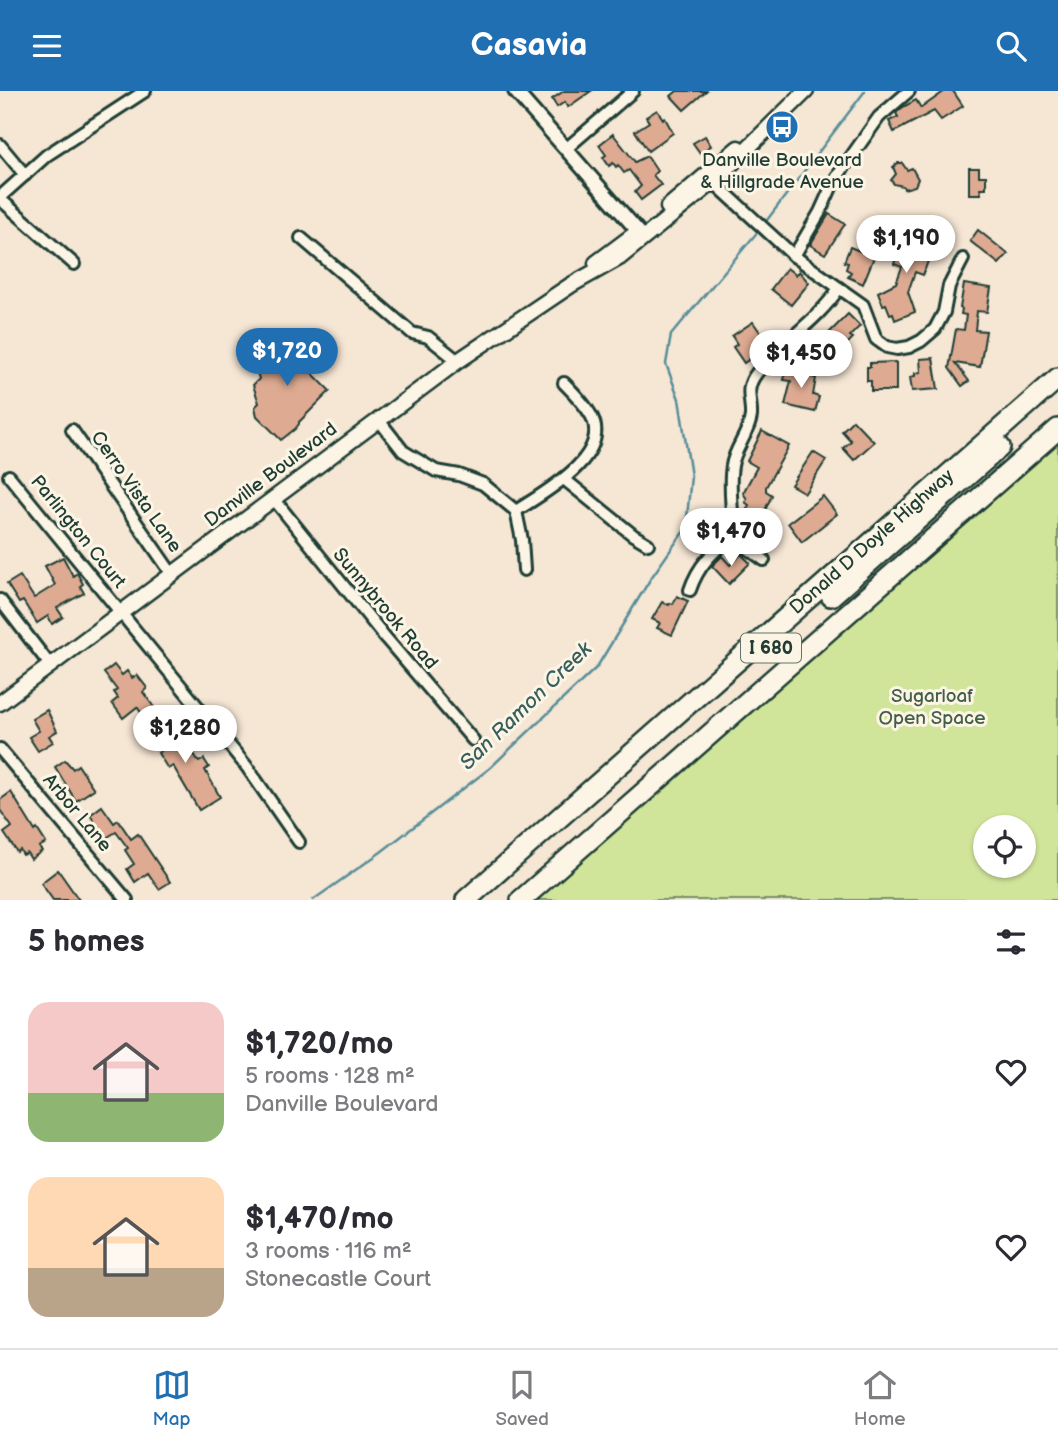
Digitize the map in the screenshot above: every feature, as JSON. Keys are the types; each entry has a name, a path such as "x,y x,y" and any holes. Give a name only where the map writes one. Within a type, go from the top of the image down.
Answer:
{"highway":[{"name":"Donald D Doyle Highway","path":"466,900 1058,379"},
{"name":"I 680","path":"484,900 932,509 1058,395"},
{"name":"Donald D Doyle Highway","path":"521,900 1058,429"}],"main road":[{"name":"Danville Boulevard","path":"0,703 458,361 571,285 619,258 641,235 710,178 806,91"}],"street":[{"path":"74,264 0,198 47,155 145,91"},
{"path":"515,91 641,235"},
{"path":"567,148 633,91"},
{"path":"794,255 820,212 834,181 879,117 909,91"},
{"path":"0,145 25,175"},
{"path":"710,178 784,247 863,305 876,339 887,347 909,347 935,329 944,312 949,286 962,259"},
{"path":"301,238 412,333 428,337 458,361"},
{"path":"732,537 732,463 745,436 751,415 748,399 750,386 755,376 784,343 830,302 839,288"},
{"path":"516,511 565,479 588,455 595,440 593,419 581,400 564,383"},
{"path":"378,419 403,451 436,471 459,475 483,484 516,511 524,569"},
{"name":"Cerro Vista Lane","path":"72,430 172,574"},
{"name":"Parlington Court","path":"9,475 247,767 299,842"},
{"path":"565,479 633,535 648,544"},
{"name":"Sunnybrook Road","path":"273,498 384,636 473,740"},
{"path":"732,537 764,560"},
{"path":"690,590 696,573 715,550 732,537"},
{"path":"0,600 50,665"},
{"name":"Arbor Lane","path":"0,749 127,900"}],"green space":[{"name":"Sugarloaf Open Space","path":"1058,429 1058,900 521,900"}],"building":[{"path":"564,91 591,91 568,107 565,102 557,107 552,99"},
{"path":"677,91 706,91 684,110 671,96"},
{"path":"945,91 953,91 963,106 941,120 934,111 894,132 889,121 898,117 896,113 903,107 916,100 921,108"},
{"path":"657,110 673,133 648,151 635,131 649,122 646,117"},
{"path":"613,134 635,162 647,156 657,171 653,175 661,185 641,200 635,192 641,186 629,170 624,173 618,165 616,167 613,163 609,166 603,157 606,155 599,145"},
{"path":"705,136 711,146 700,153 693,143"},
{"path":"902,163 907,170 912,168 918,179 915,186 904,189 891,180 896,174 893,167"},
{"path":"969,168 979,168 979,176 986,176 986,188 980,188 981,194 969,194"},
{"path":"829,214 845,224 825,254 810,245"},
{"path":"978,230 1008,254 999,264 970,241"},
{"path":"905,233 934,244 923,275 915,272 908,292 915,312 895,320 886,304 883,305 878,292 896,283 902,267 894,264"},
{"path":"850,247 874,257 863,284 848,277 851,272 846,269 848,263 844,262"},
{"path":"787,268 796,275 799,271 809,283 791,305 771,289"},
{"path":"964,284 991,288 987,312 977,311 975,330 986,331 980,367 955,363 969,381 962,386 949,368 956,329 964,330 966,315 961,314 960,308"},
{"path":"848,314 860,326 850,336 853,338 830,361 807,342 817,333 823,339"},
{"path":"753,322 762,335 758,338 761,342 756,349 758,353 744,363 733,347 737,344 732,336"},
{"path":"280,344 284,347 292,345 303,357 311,349 323,361 312,373 330,391 295,429 281,440 257,416 255,407 259,403 253,385 259,379 257,372 260,368 252,360 258,354"},
{"path":"933,358 938,389 912,391 910,377 921,372 920,359"},
{"path":"896,362 896,391 871,391 871,381 867,381 867,367 870,367 870,363"},
{"path":"787,366 803,370 802,375 816,378 813,395 819,397 815,412 785,405 791,381 784,380"},
{"path":"853,420 874,442 854,460 843,448 851,441 842,431"},
{"path":"762,431 789,446 766,487 766,491 772,495 761,519 746,511 749,505 745,502 747,499 743,493 757,467 747,461"},
{"path":"813,452 826,460 805,493 791,485"},
{"path":"823,496 837,514 802,542 788,523"},
{"path":"741,554 750,563 729,584 712,566 722,556 730,565"},
{"path":"63,557 73,576 77,573 84,593 57,608 63,617 52,624 48,616 37,623 23,601 19,603 7,584 20,576 34,598 55,585 45,566"},
{"path":"677,596 688,601 672,635 657,628 660,623 652,619 662,602 673,604"},
{"path":"114,665 122,675 127,671 132,678 137,675 147,688 143,692 156,710 145,718 137,707 123,718 112,703 118,698 114,692 117,690 104,673"},
{"path":"47,710 57,731 49,736 53,742 38,751 29,737 39,731 32,719"},
{"path":"168,719 199,762 204,759 209,767 205,770 220,797 199,810 173,766 168,769 158,753 162,750 150,731"},
{"path":"65,760 73,769 78,765 94,789 76,801 55,767"},
{"path":"11,792 35,831 37,829 46,843 39,847 42,851 31,859 27,853 23,855 20,850 17,852 4,833 12,827 0,810 0,800"},
{"path":"102,806 114,823 118,820 131,839 138,834 170,882 159,889 148,873 135,882 127,869 134,864 125,850 128,848 116,832 106,838 90,815"},
{"path":"58,870 79,900 53,900 41,883"}],"waterway":[{"name":"San Ramon Creek","path":"764,224 865,91"},
{"name":"San Ramon Creek","path":"313,900 381,852 490,768 597,667 651,578 686,528 691,476 679,399 666,364 671,335 760,229"}],"place":[{"name":"Danville Boulevard & Hillgrade Avenue","path":"782,127"}]}
